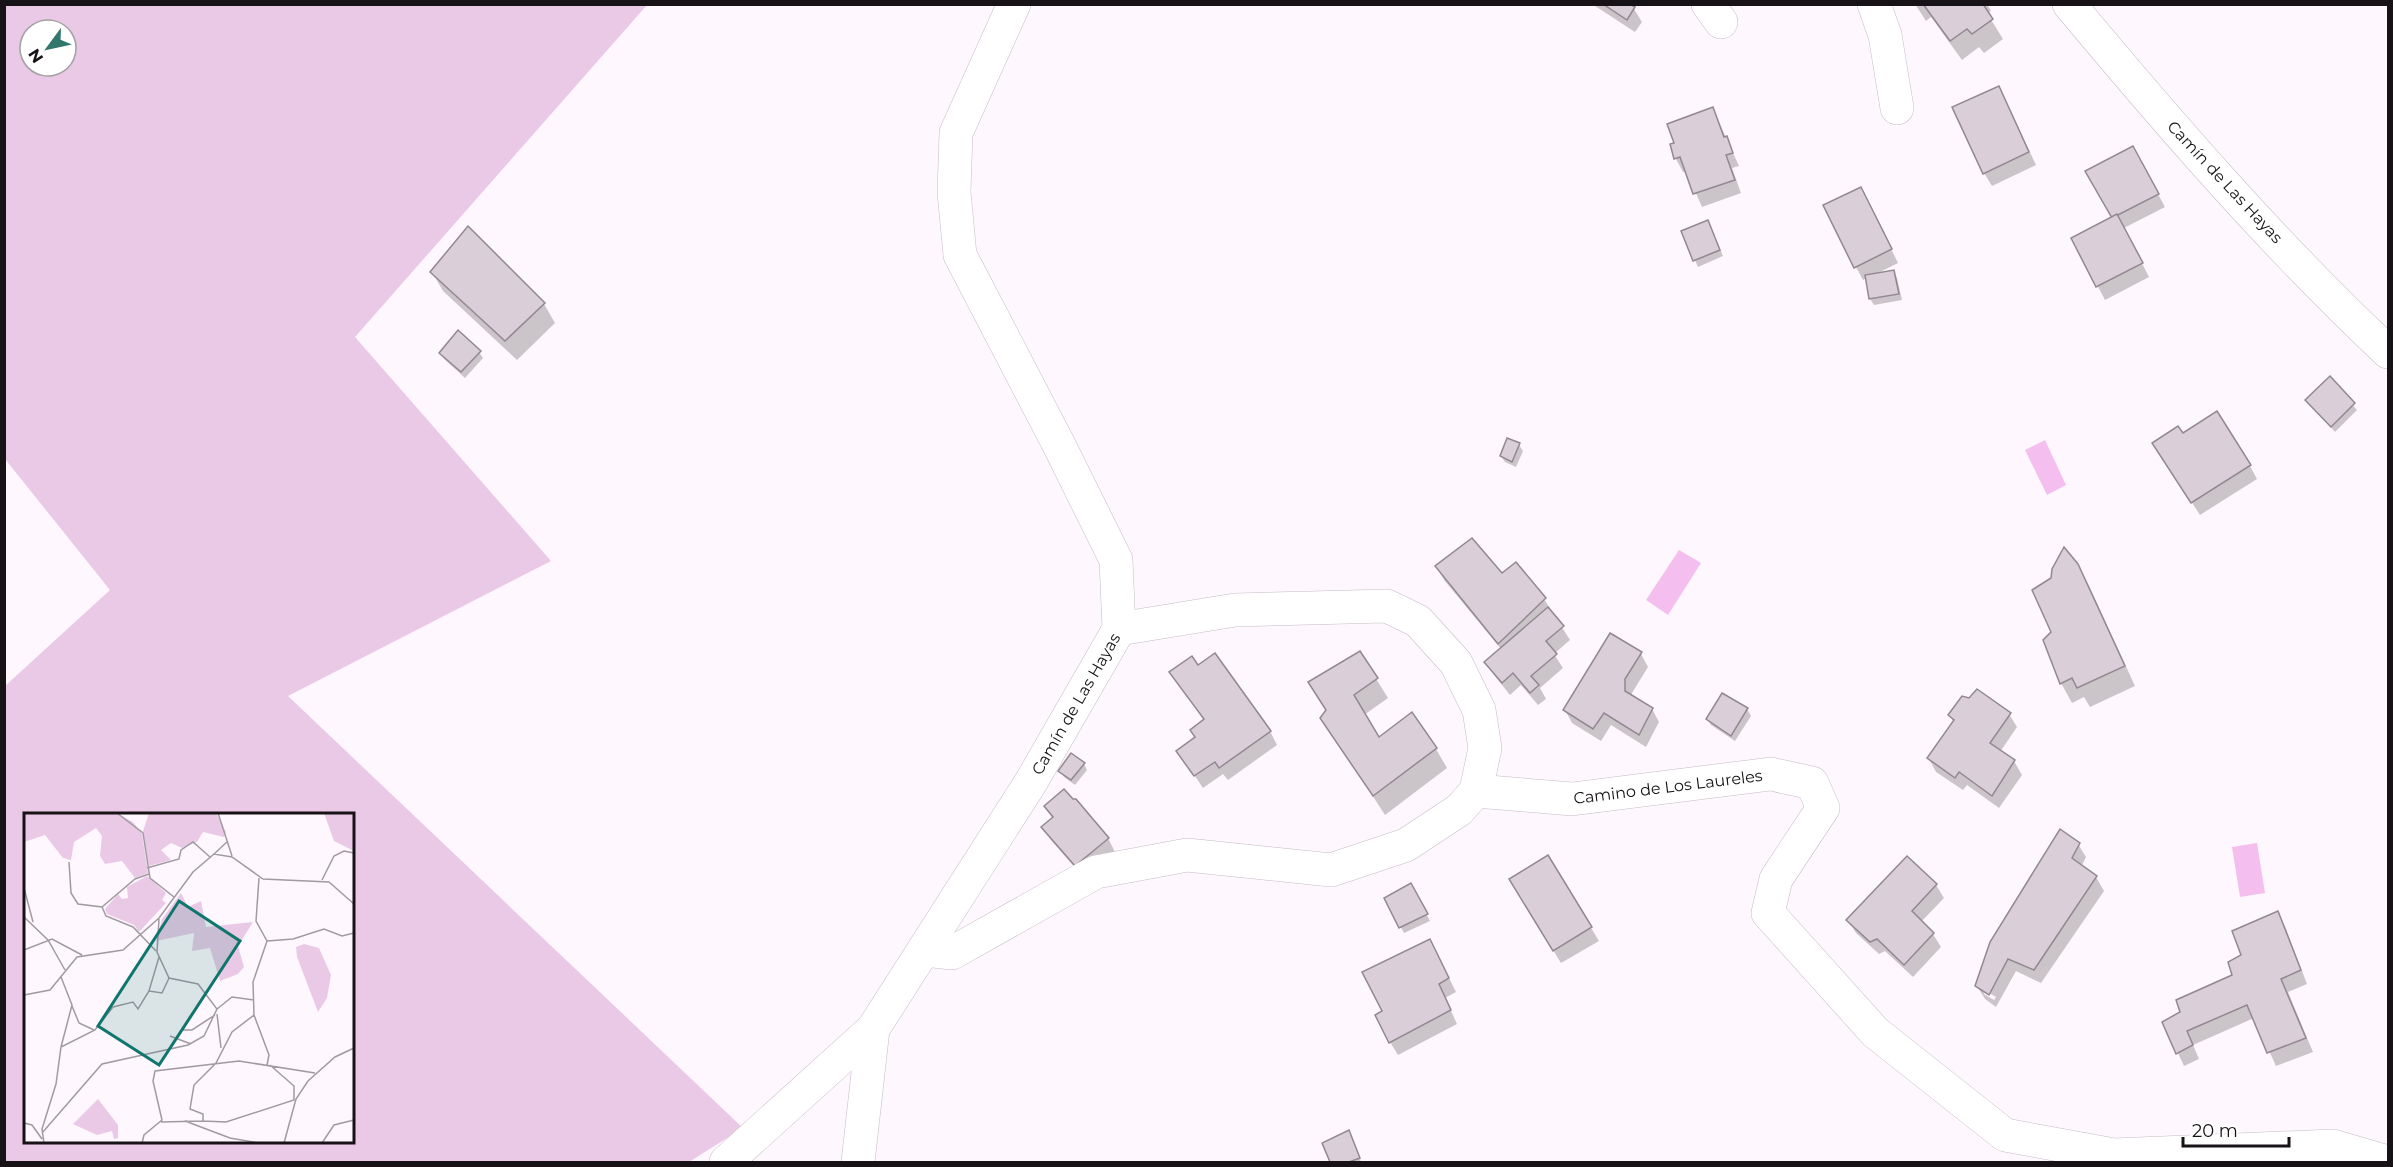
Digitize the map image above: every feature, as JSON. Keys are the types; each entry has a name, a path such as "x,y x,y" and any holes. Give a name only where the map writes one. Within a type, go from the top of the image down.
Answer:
{"street":[{"name":"Camín de Las Hayas","path":"726,1162 873,1029 1031,782 1119,629 1116,560 960,255 954,192 956,133 1014,4"},
{"path":"1874,4 1885,35 1897,108"},
{"name":"Camín de Las Hayas","path":"2069,4 2164,117 2344,310 2388,352"},
{"path":"925,950 952,953 1096,872 1187,855 1331,870 1406,845 1459,810 1476,791 1485,748 1479,710 1456,663 1418,621 1388,606 1235,610 1119,629"},
{"name":"Camino de Los Laureles","path":"1476,791 1572,800 1771,774 1812,783 1823,808 1776,879 1768,913 1875,1032 2005,1135 2114,1155 2333,1146 2388,1162"},
{"path":"858,1162 873,1029"}],"shaded area":[{"path":"5,5 647,5 355,337 551,561 288,696 743,1128 689,1162 5,1162 5,686 110,590 5,459"},
{"path":"2045,440 2066,485 2047,495 2025,450"},
{"path":"1679,550 1701,563 1668,615 1646,600"},
{"path":"2257,843 2265,893 2240,897 2232,847"}],"building":[{"path":"1603,4 1630,4 1635,7 1627,20"},
{"path":"1923,4 1983,4 1993,19 1972,34 1967,29 1950,41"},
{"path":"1999,86 2029,152 1983,174 1952,107"},
{"path":"1713,107 1724,137 1727,136 1733,153 1726,155 1735,180 1693,194 1680,157 1674,159 1670,144 1674,143 1667,124"},
{"path":"2133,146 2159,194 2112,218 2085,171"},
{"path":"1861,187 1892,249 1854,268 1823,205"},
{"path":"2117,214 2143,263 2096,287 2071,238"},
{"path":"1708,220 1720,250 1693,261 1681,231"},
{"path":"468,226 545,303 505,341 430,272"},
{"path":"1894,270 1899,294 1869,299 1865,275"},
{"path":"458,330 481,351 461,372 439,353"},
{"path":"2330,376 2355,403 2331,427 2305,400"},
{"path":"2217,411 2251,465 2191,503 2152,443 2178,426 2183,433"},
{"path":"1507,438 1520,443 1512,462 1500,456"},
{"path":"1472,538 1502,573 1516,562 1546,598 1498,644 1435,566"},
{"path":"2064,547 2078,564 2125,666 2077,688 2072,678 2060,684 2043,640 2051,632 2032,590 2051,578 2052,569"},
{"path":"1548,607 1564,626 1546,641 1557,654 1531,676 1539,685 1530,693 1513,673 1502,683 1484,662"},
{"path":"1610,633 1642,652 1625,679 1625,691 1653,708 1639,735 1604,713 1593,729 1563,710"},
{"path":"1360,651 1378,678 1354,695 1379,737 1412,712 1437,748 1373,796 1320,718 1326,710 1308,682"},
{"path":"1215,653 1271,731 1219,768 1215,762 1194,776 1176,751 1195,737 1190,730 1204,719 1169,672 1192,656 1198,665"},
{"path":"1977,689 2011,713 1990,743 2015,760 1992,796 1959,772 1955,778 1927,758 1954,720 1948,715 1962,696 1969,698"},
{"path":"1722,693 1748,708 1731,736 1706,719"},
{"path":"1071,753 1085,763 1071,780 1058,771"},
{"path":"1064,789 1073,799 1076,799 1109,838 1075,866 1041,827 1053,817 1044,806"},
{"path":"2060,829 2080,843 2072,858 2097,876 2034,970 2008,959 1989,995 1975,986 1990,942"},
{"path":"1548,855 1592,927 1553,951 1509,879"},
{"path":"1907,856 1937,884 1912,911 1934,933 1904,965 1877,939 1870,942 1846,920"},
{"path":"1411,883 1428,914 1399,928 1384,898"},
{"path":"2278,911 2301,970 2281,979 2306,1038 2267,1053 2247,1005 2187,1031 2193,1045 2176,1054 2162,1022 2180,1012 2176,1000 2232,975 2228,962 2241,955 2232,931"},
{"path":"1430,939 1449,978 1439,984 1451,1010 1389,1043 1375,1015 1382,1011 1362,972"},
{"path":"1349,1130 1360,1158 1349,1162 1330,1162 1322,1143"}]}
